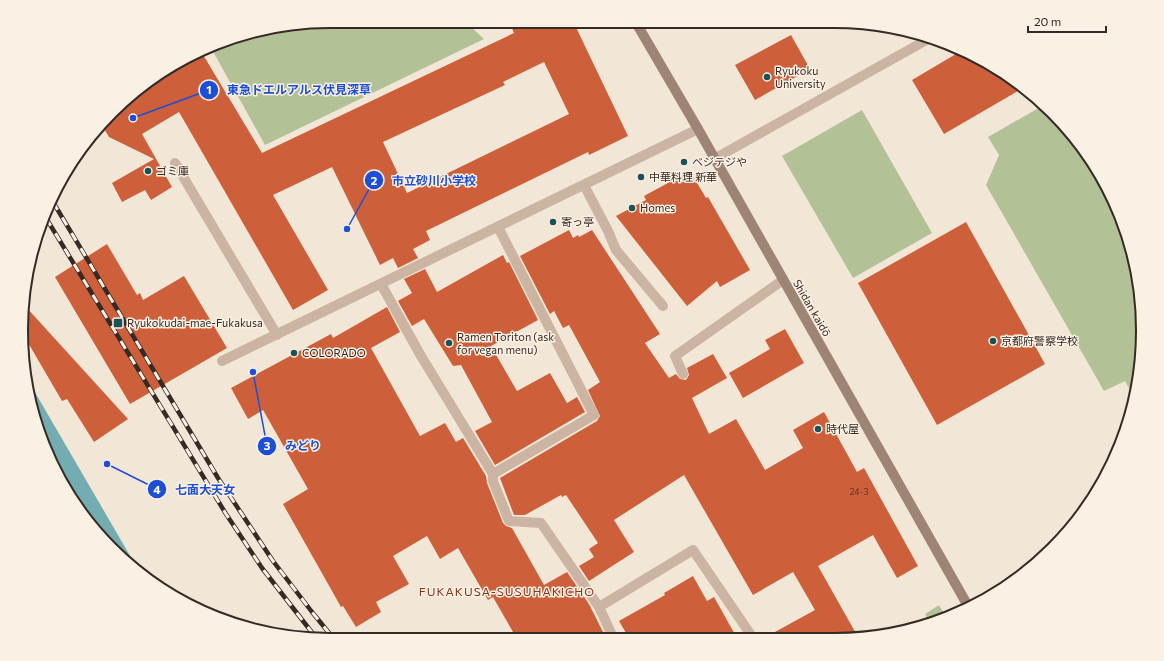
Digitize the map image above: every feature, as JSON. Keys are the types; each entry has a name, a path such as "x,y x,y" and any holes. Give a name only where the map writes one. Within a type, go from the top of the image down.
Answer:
{"street":[{"name":"Shidan kaidō","path":"639,28 698,129 966,602"},
{"path":"714,159 924,42"},
{"path":"222,361 698,129"},
{"path":"175,163 277,334"},
{"path":"584,185 608,231 616,250 663,306"},
{"path":"493,474 594,415 498,227"},
{"path":"683,374 675,356 783,280"},
{"path":"381,284 421,356 493,474 492,481 509,521 541,523 599,608 611,633"},
{"path":"599,608 693,550 750,633"}],"green space":[{"path":"330,28 472,28 484,39 265,145 213,52 252,38 271,34"},
{"path":"1038,108 1061,131 1085,162 1095,179 1105,197 1120,233 1130,271 1136,330 1130,390 1125,381 1104,391 986,185 999,155 988,137"},
{"path":"862,110 932,233 853,278 782,156"},
{"path":"939,605 943,612 927,618 925,614"}],"water":[{"path":"34,391 132,559 103,530 79,499 69,482 59,464 44,428"}],"building":[{"path":"512,28 576,28 628,136 589,155 588,152 426,231 430,240 413,249 418,258 398,268 393,258 380,265 332,167 273,195 328,290 293,310 179,112 142,134 172,187 151,200 145,190 122,202 112,183 154,159 109,137 104,130 131,103 162,79 204,56 262,153 514,33","holes":["544,62 569,114 407,193 383,142 505,85 503,82"]},
{"path":"791,35 810,69 755,100 735,65"},
{"path":"956,54 1002,79 1018,91 944,134 912,80"},
{"path":"690,171 706,198 708,197 750,270 720,287 717,281 687,306 616,216 646,200 644,196"},
{"path":"966,222 1045,364 937,425 858,283"},
{"path":"569,230 573,238 578,235 579,237 592,230 660,334 645,343 669,378 676,374 680,379 686,380 689,375 687,368 713,354 727,378 692,398 709,434 736,419 765,470 803,448 793,430 824,412 857,472 864,468 918,566 897,578 873,535 818,566 855,632 773,633 815,610 793,572 753,595 684,475 614,520 634,552 589,581 579,566 594,557 589,549 598,543 566,495 562,497 561,495 525,515 514,515 500,478 597,421 600,416 588,390 600,382 569,325 563,328 554,311 550,314 520,256"},
{"path":"107,244 137,295 140,293 143,300 184,276 227,348 130,404 55,277"},
{"path":"503,255 507,263 509,262 538,320 491,346 517,391 550,373 567,403 577,397 585,412 495,465 475,431 492,422 461,365 453,366 424,319 412,326 398,301 412,293 404,279 425,269 437,292"},
{"path":"387,307 400,332 371,348 420,436 445,423 456,442 463,438 486,476 487,483 503,523 512,528 544,585 567,572 589,604 604,633 514,633 493,597 488,600 458,548 440,559 427,536 393,556 409,584 376,602 381,612 356,627 343,606 341,607 283,504 308,489 263,410 248,419 231,388 331,334 333,338"},
{"path":"29,310 128,419 94,442 67,399 62,401 29,344"},
{"path":"785,329 804,363 743,398 729,373 770,349 765,340"},
{"path":"693,576 707,601 714,597 734,633 626,633 619,621 665,595 664,593"}],"railway":[{"path":"55,206 218,478 273,561 329,633"},
{"path":"48,222 226,514 262,568 312,632"}],"place":[{"name":"Ryukoku University","path":"767,77"},
{"name":"東急ドエルアルス伏見深草","path":"133,118"},
{"name":"ベジテジや","path":"684,162"},
{"name":"ゴミ庫","path":"148,171"},
{"name":"中華料理 新華","path":"641,177"},
{"name":"Homes","path":"632,208"},
{"name":"寄っ亭","path":"553,222"},
{"name":"市立砂川小学校","path":"347,229"},
{"name":"Ryukokudai-mae-Fukakusa","path":"118,323"},
{"name":"京都府警察学校","path":"993,341"},
{"name":"Ramen Toriton (ask for vegan menu)","path":"449,343"},
{"name":"COLORADO","path":"294,353"},
{"name":"みどり","path":"253,372"},
{"name":"時代屋","path":"818,429"},
{"name":"七面大天女","path":"107,464"}],"district":[{"name":"FUKAKUSA-SUSUHAKICHO","path":"507,592"}]}
